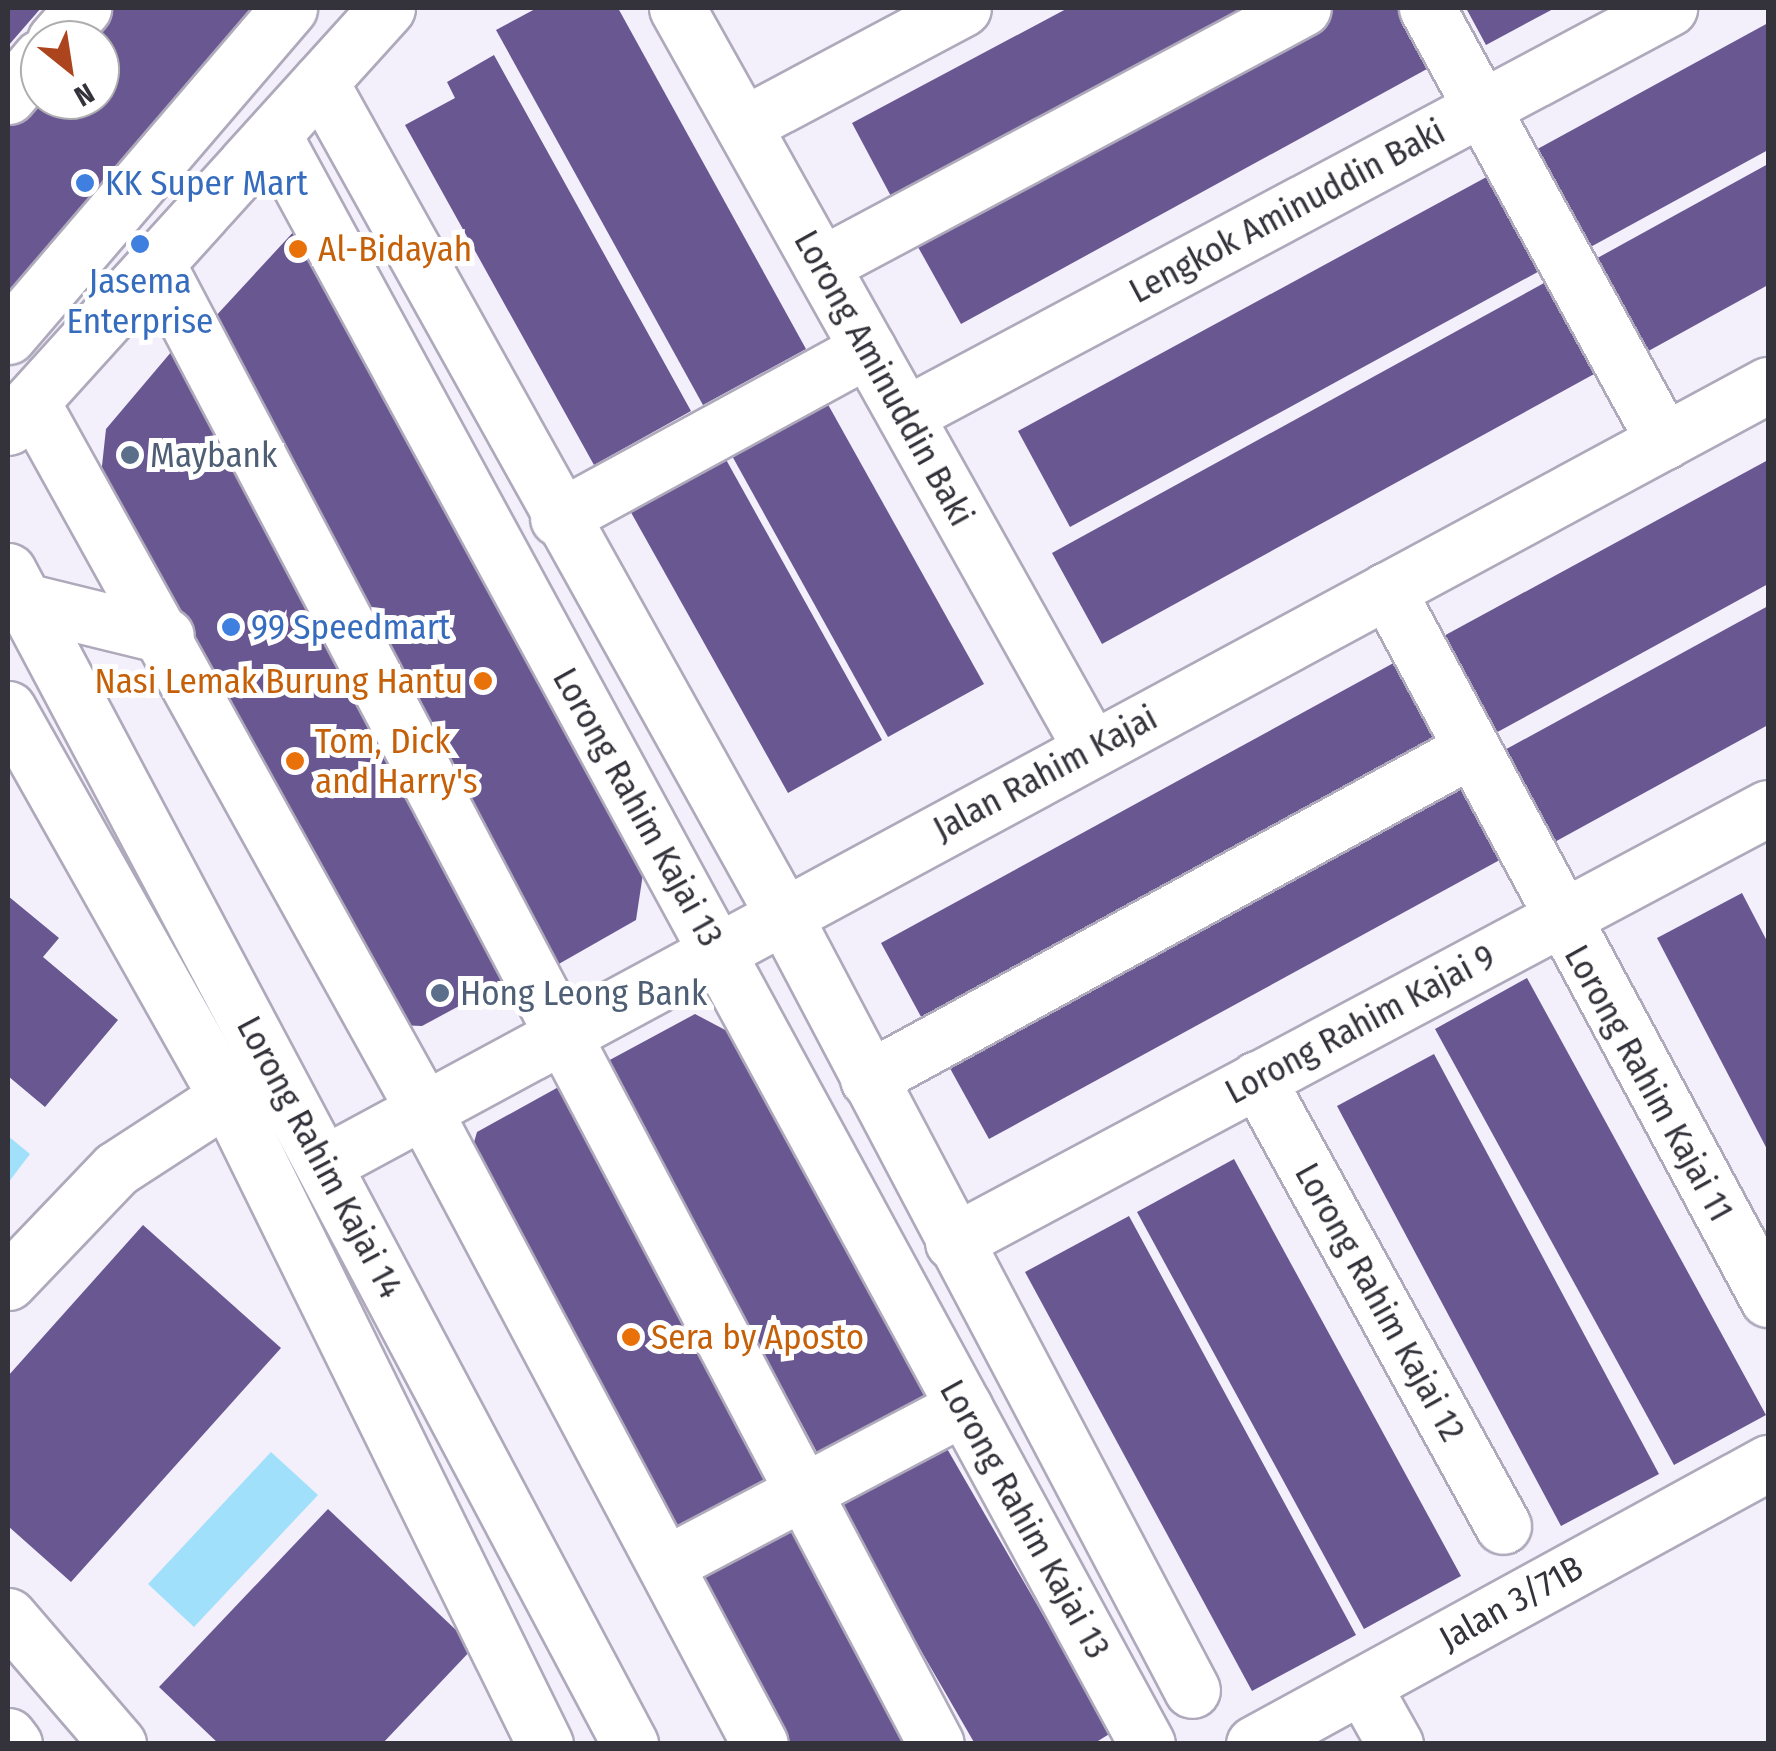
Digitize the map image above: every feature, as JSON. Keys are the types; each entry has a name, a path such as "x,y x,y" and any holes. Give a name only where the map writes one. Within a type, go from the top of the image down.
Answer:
{"street":[{"path":"8,336 289,8"},
{"name":"Lorong Aminuddin Baki","path":"677,8 1091,748"},
{"path":"742,126 963,8"},
{"path":"821,264 1304,8"},
{"path":"1427,8 1664,442"},
{"name":"Lengkok Aminuddin Baki","path":"905,415 1669,8"},
{"path":"355,18 320,82 20,415 166,636 760,1744"},
{"name":"Lorong Rahim Kajai 13","path":"320,82 558,518 783,914 1192,1690"},
{"name":"Lorong Rahim Kajai 13","path":"272,135 964,1407 1135,1740"},
{"path":"157,264 936,1744"},
{"path":"558,518 868,350"},
{"name":"Jalan Rahim Kajai","path":"421,1106 503,1066 1768,385"},
{"path":"16,586 166,636"},
{"name":"Lorong Rahim Kajai 14","path":"16,586 630,1744"},
{"name":"Lorong Rahim Kajai 11","path":"1388,590 1558,918 1768,1299"},
{"path":"8,709 227,1097 545,1744"},
{"path":"868,1079 1470,750"},
{"name":"Lorong Rahim Kajai 9","path":"953,1242 1768,808"},
{"path":"272,1065 326,1108 352,1116 421,1106"},
{"name":"Lorong Rahim Kajai 12","path":"1257,1078 1503,1526"},
{"path":"8,1282 116,1169 227,1097"},
{"path":"324,1164 421,1106"},
{"path":"666,1564 964,1407"},
{"name":"Jalan 3/71B","path":"1254,1744 1768,1463"},
{"path":"8,1616 118,1744"},
{"path":"1362,1684 1395,1744"},
{"path":"8,1736 14,1744"}],"water":[{"path":"8,1136 30,1154 8,1183"},
{"path":"271,1452 318,1495 194,1627 148,1584"}],"building":[{"path":"8,8 41,8 31,20 20,20 20,32 8,46"},
{"path":"89,8 270,8 8,311 8,102 20,102 20,120 120,120 120,20 78,20"},
{"path":"537,8 618,8 806,349 703,405 496,30"},
{"path":"1068,8 1289,8 901,215 852,123"},
{"path":"1334,8 1420,8 1447,58 961,324 913,238"},
{"path":"1466,8 1555,8 1486,45"},
{"path":"1768,23 1768,150 1585,250 1532,152"},
{"path":"494,55 691,411 594,465 405,125 455,98 447,82"},
{"path":"1768,164 1768,285 1643,354 1592,261"},
{"path":"1505,167 1556,262 1070,527 1018,431"},
{"path":"297,228 644,867 636,920 557,965 213,319"},
{"path":"1566,271 1616,362 1102,644 1052,553"},
{"path":"172,351 513,977 422,1026 398,1025 101,475 106,429"},
{"path":"816,383 984,684 888,737 721,436"},
{"path":"714,438 882,740 788,793 619,491"},
{"path":"1768,460 1768,584 1492,735 1440,638"},
{"path":"1768,606 1768,725 1551,844 1501,752"},
{"path":"1410,654 1462,748 932,1037 881,943"},
{"path":"1470,763 1518,850 989,1139 941,1052"},
{"path":"1742,893 1768,943 1768,1151 1657,938"},
{"path":"8,896 59,938 43,957 118,1020 45,1107 8,1076"},
{"path":"1527,978 1766,1415 1674,1465 1435,1029"},
{"path":"695,1014 729,1032 926,1397 819,1456 606,1062"},
{"path":"1434,1054 1659,1474 1561,1526 1337,1106"},
{"path":"564,1084 776,1477 669,1535 468,1163 477,1132"},
{"path":"1234,1159 1461,1576 1364,1629 1137,1212"},
{"path":"1129,1216 1356,1635 1252,1691 1025,1272"},
{"path":"143,1225 281,1348 71,1582 8,1526 8,1376"},
{"path":"938,1433 1111,1733 1093,1744 975,1744 831,1495"},
{"path":"328,1509 474,1647 382,1744 219,1744 159,1687"},
{"path":"793,1510 928,1744 785,1744 686,1572"}],"place":[{"name":"KK Super Mart","path":"85,183"},
{"name":"Jasema Enterprise","path":"140,244"},
{"name":"Al-Bidayah","path":"298,249"},
{"name":"Maybank","path":"130,455"},
{"name":"99 Speedmart","path":"231,627"},
{"name":"Nasi Lemak Burung Hantu","path":"483,681"},
{"name":"Tom, Dick and Harry's","path":"295,761"},
{"name":"Hong Leong Bank","path":"440,993"},
{"name":"Sera by Aposto","path":"631,1337"}]}
